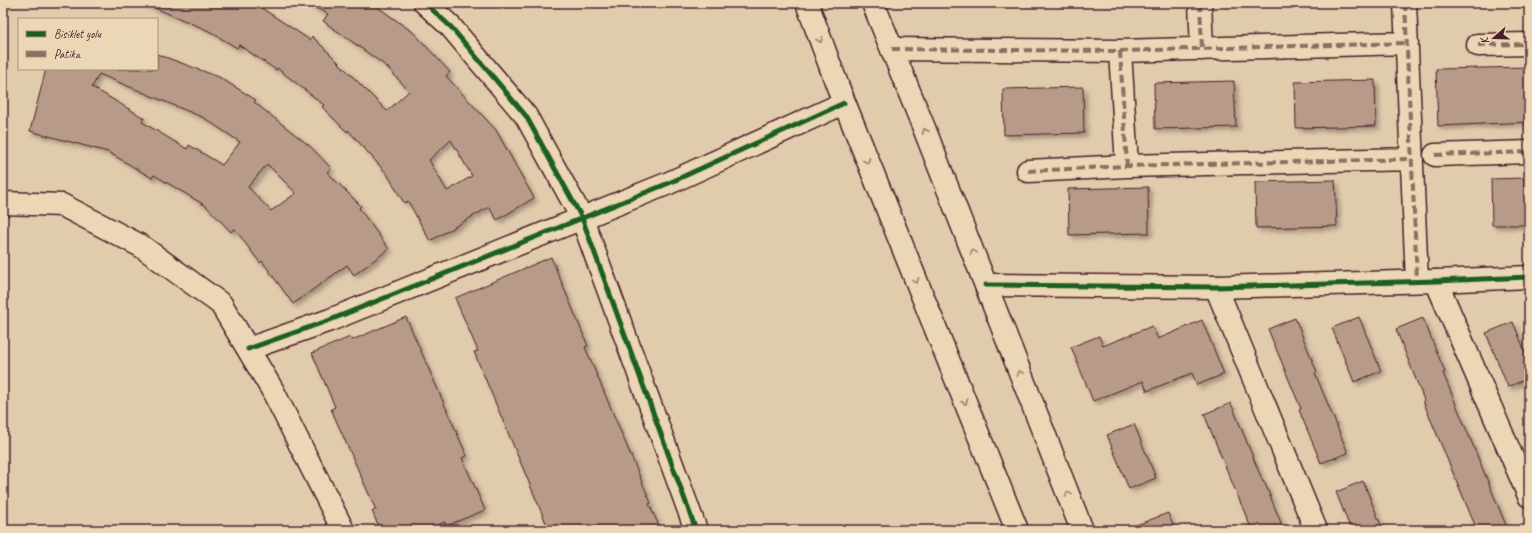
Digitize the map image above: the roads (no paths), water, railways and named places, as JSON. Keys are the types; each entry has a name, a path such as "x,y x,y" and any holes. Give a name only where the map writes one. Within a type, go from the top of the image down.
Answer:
{"street":[{"path":"425,3 450,27 526,116 582,218 696,530"},
{"path":"807,3 844,103 1017,530"},
{"path":"873,3 1082,530"},
{"path":"1200,3 1202,49"},
{"path":"1405,3 1412,159 1427,281 1529,496"},
{"path":"892,49 1120,51 1407,43"},
{"path":"1478,45 1529,44"},
{"path":"1120,51 1127,166"},
{"path":"248,349 330,320 669,183 844,103"},
{"path":"1435,155 1529,152"},
{"path":"1028,171 1127,166 1412,159"},
{"path":"3,203 62,205 141,246 221,304 273,391 343,530"},
{"path":"986,285 1216,287 1529,277"},
{"path":"1216,287 1316,530"}]}
